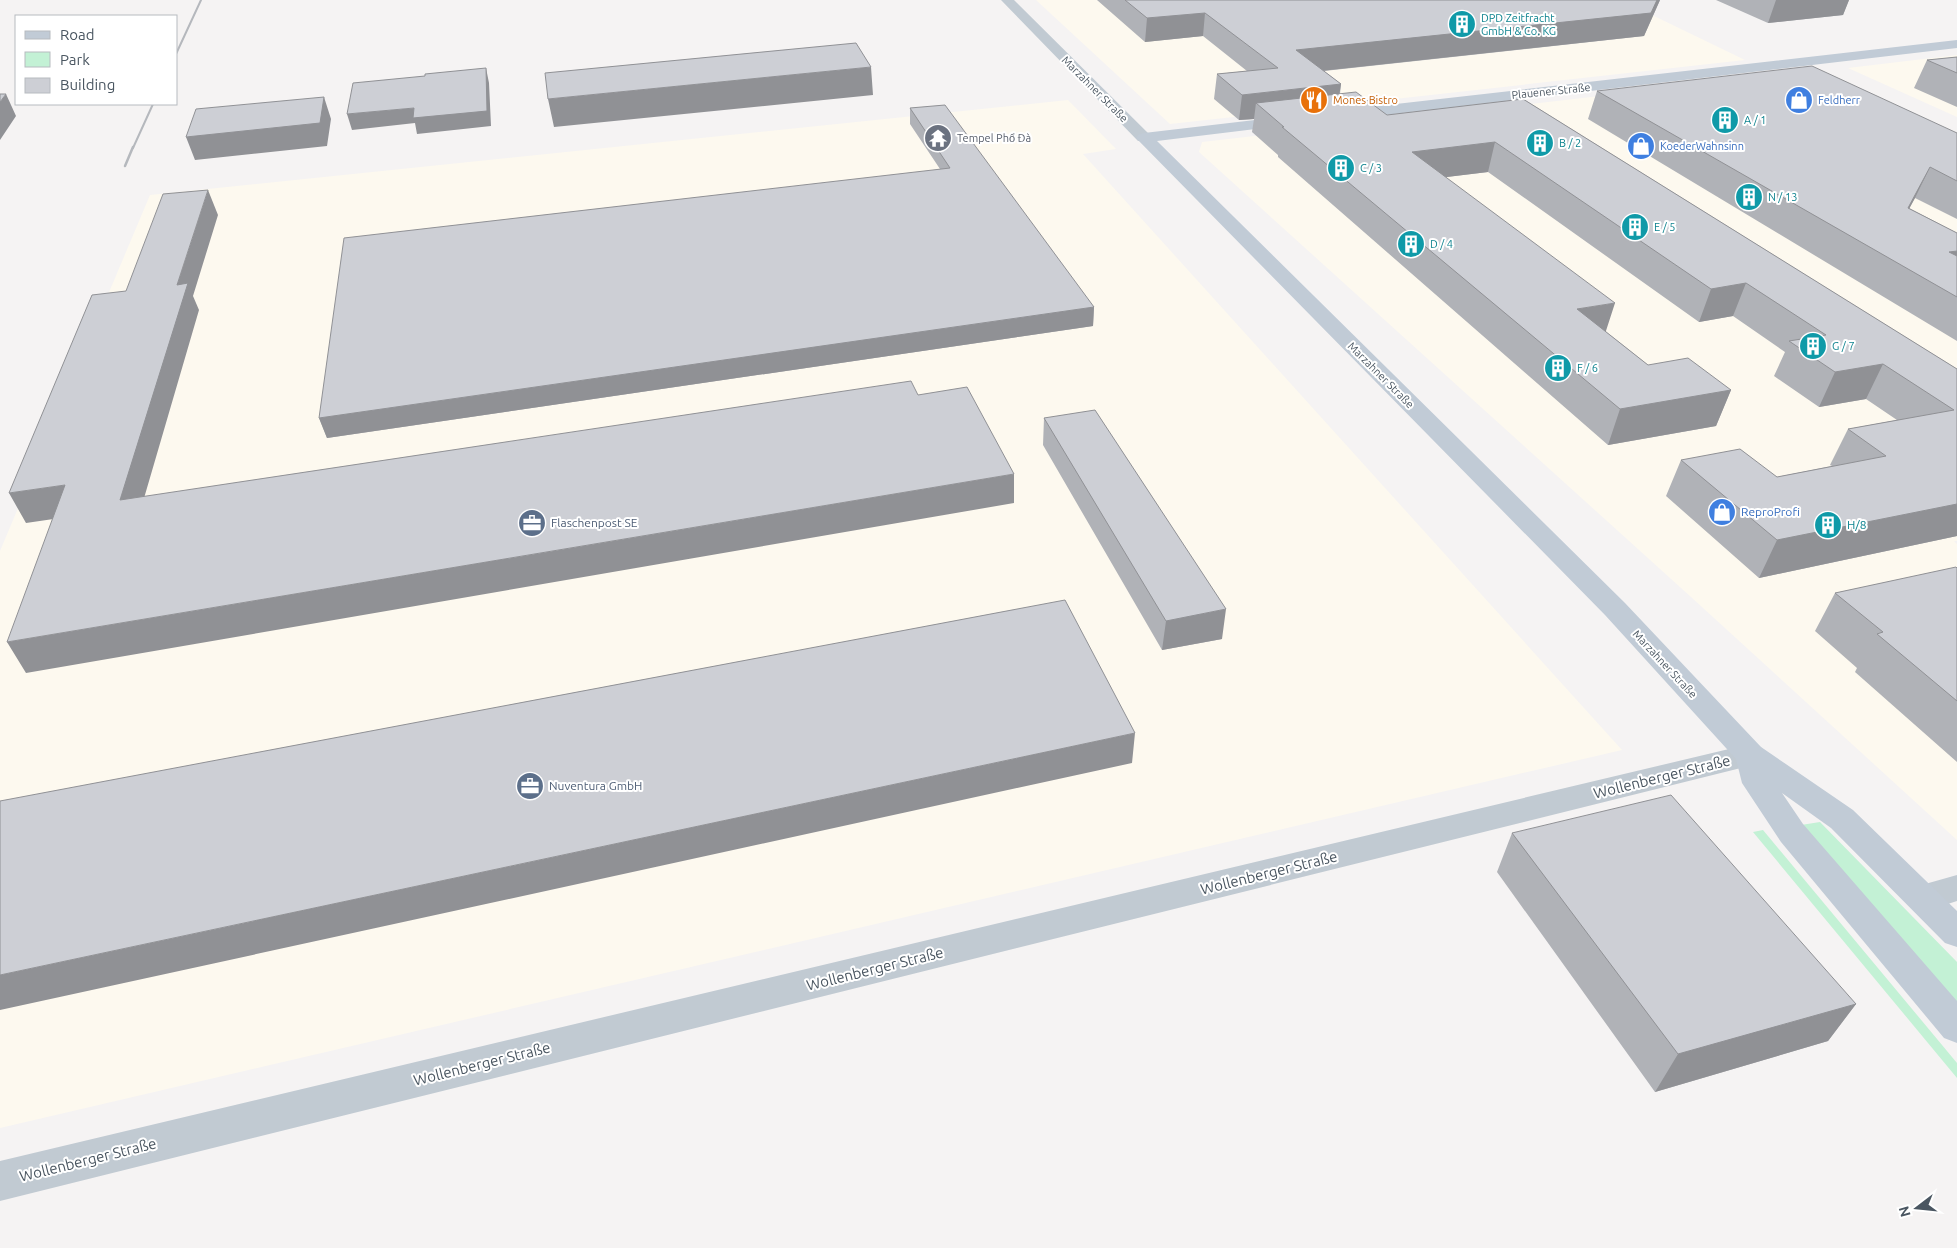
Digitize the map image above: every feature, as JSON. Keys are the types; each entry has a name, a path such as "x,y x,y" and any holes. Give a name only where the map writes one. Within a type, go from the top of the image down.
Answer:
{"street":[{"name":"Marzahner Straße","path":"1007,0 1615,609 1750,755 1842,819 1957,933"},
{"name":"Plauener Straße","path":"1325,117 1957,44"},
{"path":"1144,138 1305,119"},
{"name":"Marzahner Straße","path":"1750,755 1758,783 1792,833 1957,1027"},
{"name":"Wollenberger Straße","path":"0,1181 1750,755"},
{"path":"1923,898 1957,888"}],"shaded area":[{"path":"1036,0 1621,0 1745,60 1170,124"},
{"path":"1957,55 1957,117 1848,68"},
{"path":"1809,72 1957,167 1957,541 1954,541 1957,544 1957,840 1199,152 1202,142"},
{"path":"1068,100 1116,149 1083,154 1622,750 0,1128 0,551 150,195"}],"green space":[{"path":"1820,822 1957,962 1957,1010 1801,825"},
{"path":"1763,830 1957,1063 1957,1078 1753,832"}],"building":[{"path":"1125,0 1657,0 1651,13 1296,50 1341,84 1242,95 1217,74 1278,68 1205,13 1147,18"},
{"path":"856,43 871,67 548,99 545,73"},
{"path":"1957,57 1957,73 1927,60"},
{"path":"1812,66 1957,133 1957,181 1930,167 1908,208 1957,233 1957,251 1949,252 1957,256 1957,297 1597,91"},
{"path":"486,68 487,111 413,118 414,108 347,114 353,83"},
{"path":"1356,92 1387,115 1523,99 1957,369 1957,504 1777,540 1681,460 1740,449 1777,477 1886,456 1848,429 1954,410 1883,364 1835,372 1789,341 1826,335 1746,283 1711,289 1495,142 1412,152 1615,303 1577,309 1648,365 1688,358 1731,390 1620,409 1282,127 1284,127 1256,103"},
{"path":"0,94 6,94 0,102"},
{"path":"324,97 320,123 186,137 196,109"},
{"path":"945,105 1094,307 319,418 344,238 950,168 910,108"},
{"path":"208,190 177,285 188,283 120,500 911,381 918,395 967,387 1014,474 7,642 65,485 9,493 92,295 126,291 163,194"},
{"path":"1095,410 1226,609 1166,621 1044,418"},
{"path":"1956,567 1957,701 1877,634 1883,632 1835,593"},
{"path":"1065,600 1135,733 0,975 0,801"},
{"path":"1671,795 1856,1004 1678,1054 1512,833"}],"railway":[{"path":"178,50 201,0"},
{"path":"133,148 153,105"},
{"path":"125,166 133,147"}],"place":[{"name":"DPD Zeitfracht GmbH & Co. KG","path":"1462,24"},
{"name":"Mones Bistro","path":"1314,100"},
{"name":"Feldherr","path":"1799,100"},
{"name":"A / 1","path":"1725,120"},
{"name":"Tempel Phổ Đà","path":"938,138"},
{"name":"B / 2","path":"1540,143"},
{"name":"KoederWahnsinn","path":"1641,146"},
{"name":"C / 3","path":"1341,168"},
{"name":"N / 13","path":"1749,197"},
{"name":"E / 5","path":"1635,227"},
{"name":"D / 4","path":"1411,244"},
{"name":"G / 7","path":"1813,346"},
{"name":"F / 6","path":"1558,368"},
{"name":"ReproProfi","path":"1722,512"},
{"name":"Flaschenpost SE","path":"532,523"},
{"name":"H/8","path":"1828,525"},
{"name":"Nuventura GmbH","path":"530,786"}]}
